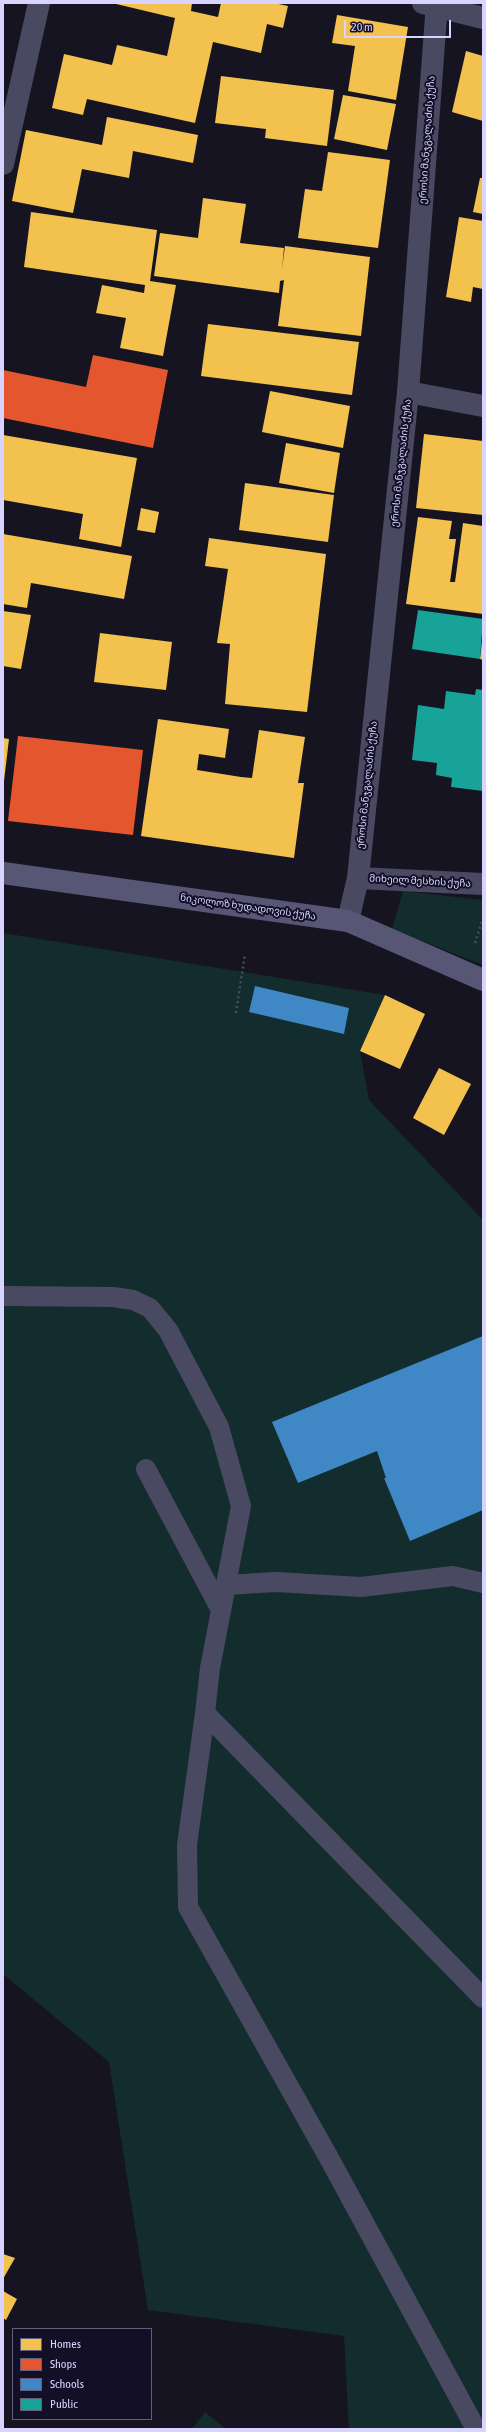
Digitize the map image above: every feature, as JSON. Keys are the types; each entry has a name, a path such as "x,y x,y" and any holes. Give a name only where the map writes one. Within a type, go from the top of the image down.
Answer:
{"main road":[{"name":"ნიკოლოზ ხუდადოვის ქუჩა","path":"3,873 348,921 483,980"}],"street":[{"path":"3,164 39,3"},
{"path":"432,4 483,18"},
{"name":"ეროსი მანჯგალაძის ქუჩა","path":"348,921 358,878 408,392 432,4"},
{"path":"408,392 483,406"},
{"name":"მიხეილ მესხის ქუჩა","path":"358,878 483,884"}],"lane":[{"path":"3,1296 113,1297 133,1300 150,1308 168,1330 219,1427 241,1506 210,1668 187,1845 188,1907 329,2158 476,2429"},
{"path":"146,1469 221,1610"},
{"path":"226,1585 276,1582 361,1587 453,1576 483,1583"},
{"path":"205,1713 483,1998"}],"path":[{"path":"474,944 483,918"},
{"path":"236,1013 245,954"}],"green space":[{"path":"403,891 483,900 483,965 392,929"},
{"path":"3,933 385,995 360,1051 369,1100 483,1220 483,2429 349,2429 344,2336 148,2310 109,2062 3,1974"},
{"path":"205,2412 226,2429 192,2429"}],"building: Homes":[{"path":"112,3 192,3 191,11 218,17 221,3 274,3 288,6 283,28 267,24 261,53 213,42 195,123 87,99 83,115 52,108 64,54 112,65 117,45 167,56 175,18"},
{"path":"337,15 408,27 396,100 348,91 355,46 332,43"},
{"path":"466,51 483,56 483,121 452,112"},
{"path":"221,76 334,90 327,146 265,138 266,129 215,123"},
{"path":"343,95 396,104 387,150 334,139"},
{"path":"107,117 198,135 193,163 133,151 129,178 82,169 73,213 12,201 26,130 102,145"},
{"path":"328,152 390,160 378,248 298,238 305,189 322,191"},
{"path":"480,178 483,178 483,214 473,212"},
{"path":"203,198 246,204 240,243 284,248 282,269 285,246 370,257 361,336 278,326 284,280 280,281 279,293 154,276 160,233 198,238"},
{"path":"31,212 157,230 150,281 176,285 163,356 120,348 126,318 96,313 102,285 144,293 145,285 24,267"},
{"path":"459,217 483,221 483,289 473,287 471,302 446,297"},
{"path":"208,324 359,342 352,395 201,376"},
{"path":"270,391 350,406 343,448 262,432"},
{"path":"424,434 483,441 483,515 416,508"},
{"path":"3,435 137,458 121,547 79,539 83,514 3,500"},
{"path":"286,443 340,453 334,493 279,483"},
{"path":"245,483 334,495 328,542 239,530"},
{"path":"141,508 159,512 155,533 137,530"},
{"path":"418,517 452,521 449,539 456,539 450,582 455,582 463,523 483,526 483,614 406,604"},
{"path":"3,534 132,556 124,599 31,583 27,608 3,604"},
{"path":"209,538 326,554 307,712 225,704 230,644 217,643 228,569 205,566"},
{"path":"3,611 31,615 21,669 3,666"},
{"path":"100,633 172,642 166,690 94,682"},
{"path":"483,641 483,660 480,659"},
{"path":"158,719 229,729 225,758 199,754 197,770 241,777 252,778 259,730 305,737 298,783 304,783 294,858 141,836"},
{"path":"3,738 9,739 4,781 3,781"},
{"path":"385,995 425,1014 400,1069 360,1051"},
{"path":"439,1068 471,1084 444,1135 413,1118"},
{"path":"3,2254 15,2258 3,2279"},
{"path":"3,2291 17,2299 6,2320 3,2318"}],"building: Shops":[{"path":"93,355 168,370 153,448 3,418 3,370 86,387"},
{"path":"18,736 143,750 133,835 8,821"}],"building: Schools":[{"path":"255,986 349,1008 344,1034 249,1012"},
{"path":"483,1336 483,1510 410,1541 384,1478 386,1478 377,1451 298,1483 272,1422"}],"building: Public":[{"path":"418,610 483,619 480,659 412,649"},
{"path":"476,689 483,690 483,791 451,787 452,778 436,775 437,763 412,760 418,705 444,709 446,691 475,695"}]}
